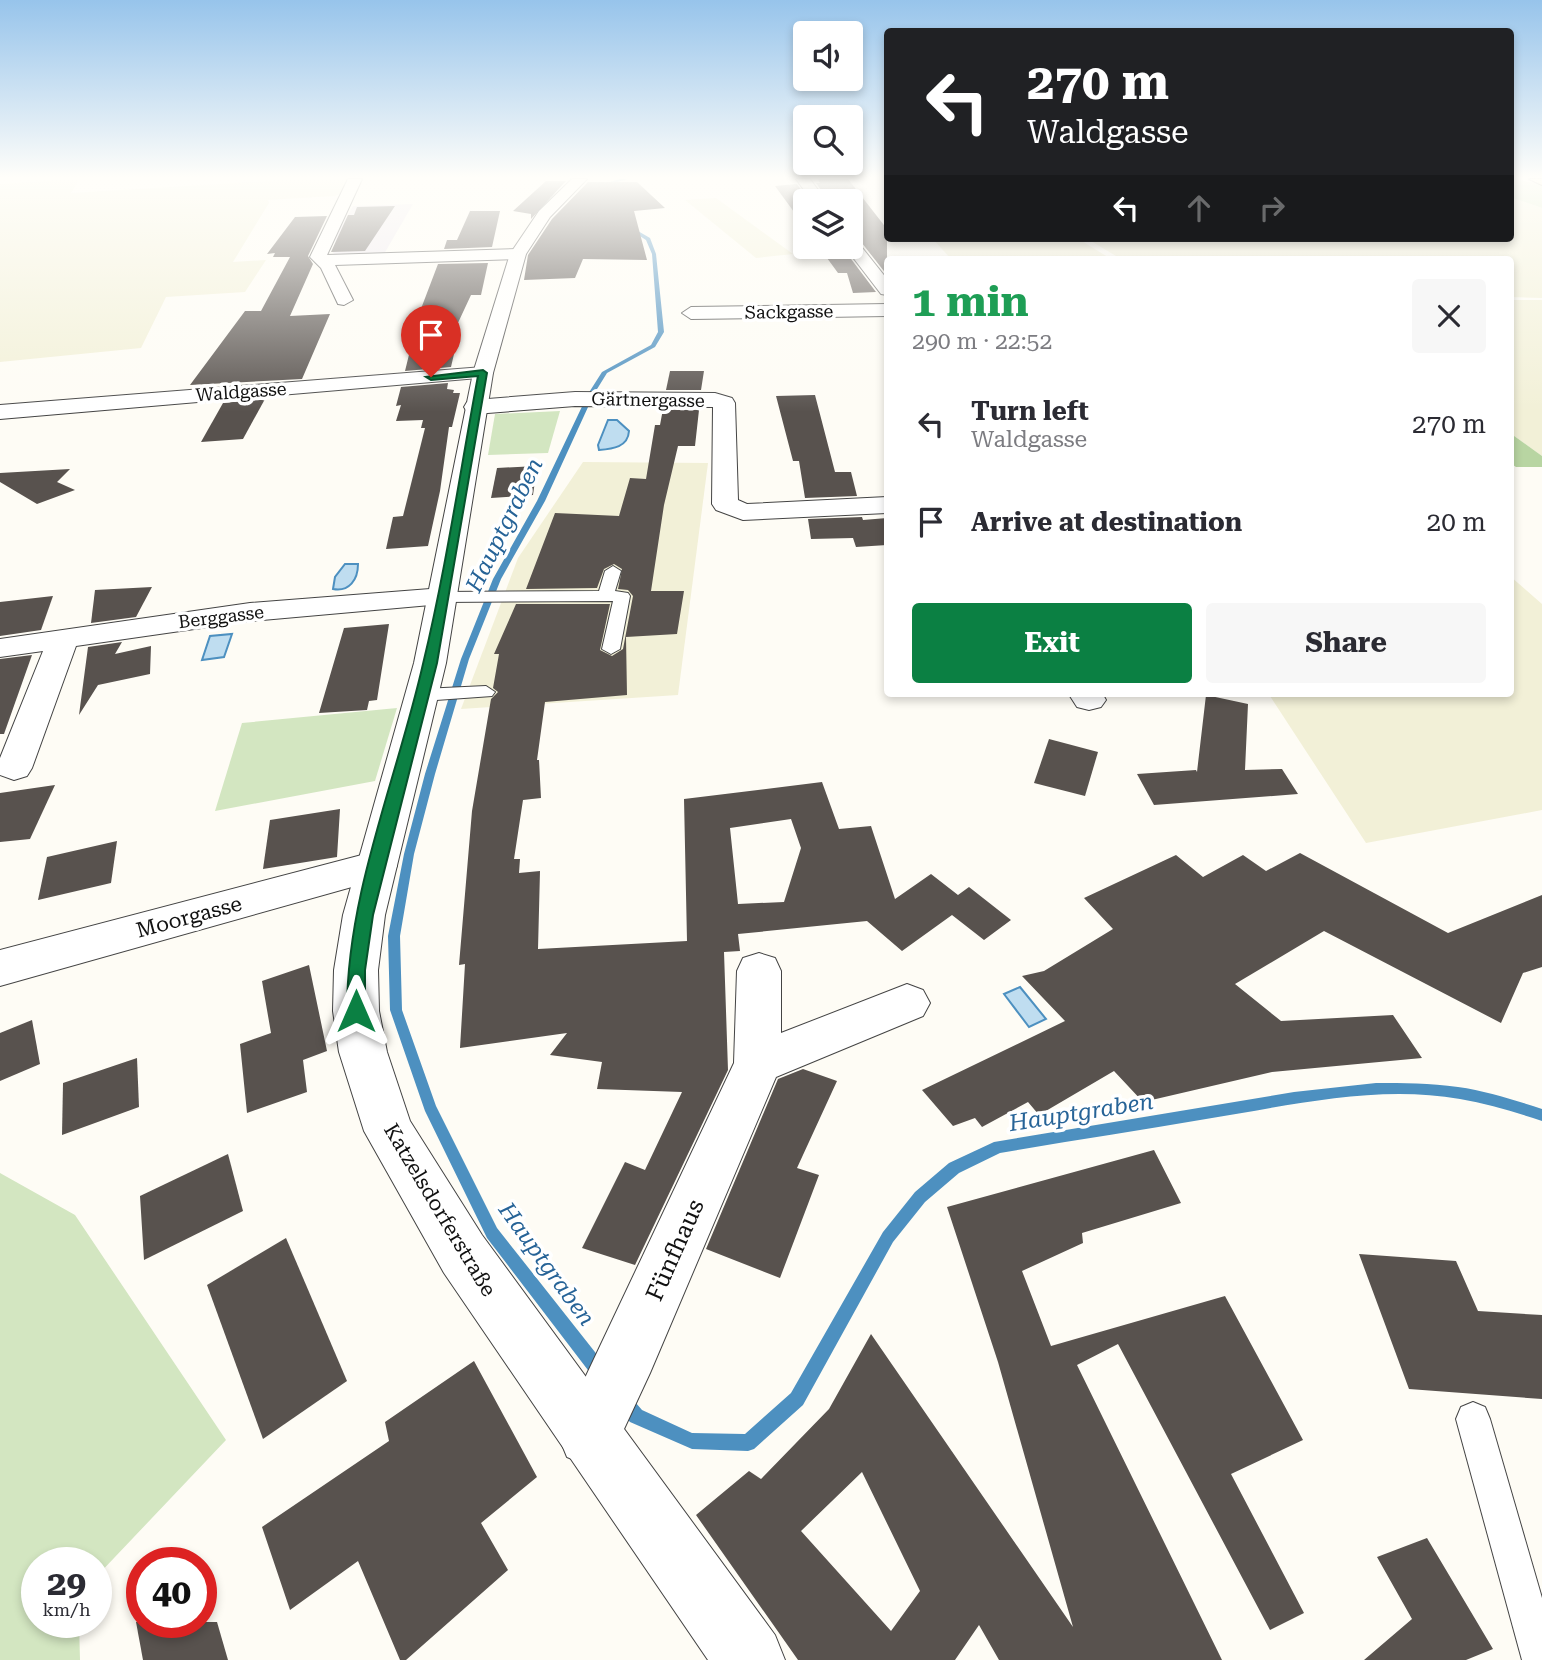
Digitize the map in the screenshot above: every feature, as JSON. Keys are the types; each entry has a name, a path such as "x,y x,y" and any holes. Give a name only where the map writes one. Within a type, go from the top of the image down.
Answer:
{"street":[{"path":"318,256 328,266 344,300"},
{"path":"322,260 437,256"},
{"name":"Katzelsdorferstraße","path":"517,256 479,390 461,596 364,915 356,970 356,1011 363,1052 389,1131 463,1254 750,1660"},
{"path":"863,259 884,286"},
{"name":"Sackgasse","path":"691,313 884,310"},
{"name":"Gärtnergasse","path":"479,390 576,399 715,400 724,403 724,504 743,512 884,505"},
{"name":"Waldgasse","path":"0,412 479,390"},
{"name":"Berggasse","path":"0,648 250,612 461,596"},
{"path":"14,768 63,639"},
{"name":"Moorgasse","path":"0,968 377,866"},
{"name":"Fünfhaus","path":"589,1435 758,1063 759,971"},
{"path":"758,1063 907,1003"}],"lane":[{"path":"605,596 613,571"},
{"path":"461,596 622,596 611,649"},
{"path":"431,695 486,692"},
{"path":"1473,1419 1541,1660"}],"shaded area":[{"path":"0,256 236,256 233,262 266,260 245,292 166,297 141,348 0,362"},
{"path":"1514,256 1542,256 1542,298 1514,297"},
{"path":"1514,300 1542,300 1542,456 1514,436"},
{"path":"583,462 708,463 678,695 461,709 518,558"},
{"path":"1514,580 1542,604 1542,810 1366,843 1271,697 1514,697"}],"green space":[{"path":"560,411 548,453 488,455 495,414"},
{"path":"1514,436 1542,456 1542,467 1516,467"},
{"path":"397,708 375,781 215,811 242,723"},
{"path":"0,1173 75,1215 226,1440 112,1560 112,1547 21,1547 21,1638 79,1638 80,1660 0,1660"}],"water":[{"path":"608,420 617,420 629,431 628,436 619,446 599,450 598,445"},
{"path":"345,564 358,564 354,580 344,589 333,589 335,577"},
{"path":"232,634 224,657 202,660 210,636"},
{"path":"1020,987 1046,1019 1029,1027 1004,994"}],"building":[{"path":"308,256 313,264 290,316 330,314 302,379 190,385 245,311 261,311 290,257 273,257"},
{"path":"528,256 646,256 647,260 583,259 575,278 524,280"},
{"path":"872,256 884,256 884,271"},
{"path":"828,259 851,259 876,292 853,293 847,273 838,273"},
{"path":"488,263 481,295 471,295 443,355 454,354 451,367 405,371 419,314 438,264"},
{"path":"670,371 704,371 701,390 666,390"},
{"path":"448,383 447,389 460,393 452,427 449,427 440,491 428,546 386,549 393,517 403,516 425,428 421,428 423,420 396,421 401,405 396,406 401,387"},
{"path":"815,395 835,472 851,472 857,496 805,498 799,461 793,461 776,396"},
{"path":"265,399 243,439 201,442 223,403"},
{"path":"663,409 699,410 695,446 678,446 664,505 651,591 684,591 677,634 626,637 627,695 545,702 537,760 541,798 523,800 514,859 520,859 519,873 540,871 538,949 687,941 684,799 822,782 839,829 871,826 895,899 931,874 958,895 969,887 1011,920 984,940 952,915 902,951 867,921 738,934 740,951 724,952 728,1070 635,1265 582,1248 625,1162 645,1170 682,1092 597,1089 602,1062 550,1055 567,1033 460,1048 465,964 459,965 472,811 491,699 498,692 493,688 499,654 494,654 516,604 610,604 600,650 612,656 623,649 633,596 628,590 618,589 622,569 614,564 604,569 597,588 526,589 555,513 619,516 630,478 646,479 655,425 660,425","holes":["791,819 801,848 784,902 738,904 730,828"]},
{"path":"537,466 533,495 491,498 497,468"},
{"path":"70,469 57,482 75,490 37,504 0,482 0,473"},
{"path":"884,518 884,545 856,547 853,538 811,539 808,519"},
{"path":"152,587 136,617 91,623 95,590"},
{"path":"53,596 41,630 0,636 0,602"},
{"path":"389,624 377,700 369,701 367,710 319,713 344,628"},
{"path":"122,642 115,654 151,646 150,674 98,685 79,715 88,647"},
{"path":"32,655 4,734 0,734 0,659"},
{"path":"1206,697 1248,704 1245,770 1282,769 1298,794 1154,805 1137,774 1197,772"},
{"path":"1049,739 1098,752 1085,796 1034,783"},
{"path":"55,785 30,839 0,842 0,793"},
{"path":"340,809 337,857 263,869 270,820"},
{"path":"117,841 111,883 38,900 47,857"},
{"path":"1300,853 1448,933 1542,895 1542,967 1523,973 1501,1023 1324,931 1235,984 1281,1021 1393,1015 1422,1058 1272,1072 1143,1102 1114,1071 1039,1115 1028,1102 982,1127 975,1118 953,1126 922,1090 1065,1021 1022,976 1044,971 1113,929 1084,898 1176,855 1203,877 1243,855 1266,871"},
{"path":"309,965 327,1051 303,1060 307,1092 247,1113 240,1044 271,1033 262,981"},
{"path":"32,1020 40,1064 0,1081 0,1033"},
{"path":"137,1058 139,1107 62,1135 63,1083"},
{"path":"803,1069 837,1081 797,1168 819,1175 780,1278 706,1249 778,1079"},
{"path":"1154,1150 1181,1203 1082,1233 1083,1243 1022,1271 1051,1346 1225,1296 1303,1440 1231,1474 1304,1613 1270,1630 1118,1344 1077,1365 1222,1660 999,1660 979,1625 955,1660 798,1660 696,1515 749,1471 761,1479 829,1409 871,1334 1073,1627 998,1362 947,1207","holes":["862,1472 920,1591 891,1631 801,1531"]},
{"path":"228,1154 243,1211 144,1260 140,1196"},
{"path":"286,1238 347,1381 263,1439 207,1285"},
{"path":"1359,1254 1456,1261 1478,1311 1542,1315 1542,1399 1409,1389"},
{"path":"474,1361 537,1477 481,1523 508,1570 406,1660 400,1660 358,1561 290,1610 262,1527 389,1441 385,1422"},
{"path":"1427,1538 1493,1649 1466,1660 1364,1660 1412,1619 1377,1557"},
{"path":"217,1622 228,1660 143,1660 139,1638 217,1638"}],"waterway":[{"name":"Hauptgraben","path":"600,1372 492,1233 430,1107 396,1010 394,936 409,854 430,774 465,659 497,579 541,501 591,394 605,372 653,346 661,332 654,256"},
{"name":"Hauptgraben","path":"623,1401 636,1416 692,1441 748,1443 797,1399 888,1237 920,1197 954,1168 999,1147 1294,1098 1376,1089 1457,1092 1499,1101 1542,1115"}],"route":[{"path":"356,1011 356,970 364,915 430,663 483,373 431,377"}]}
